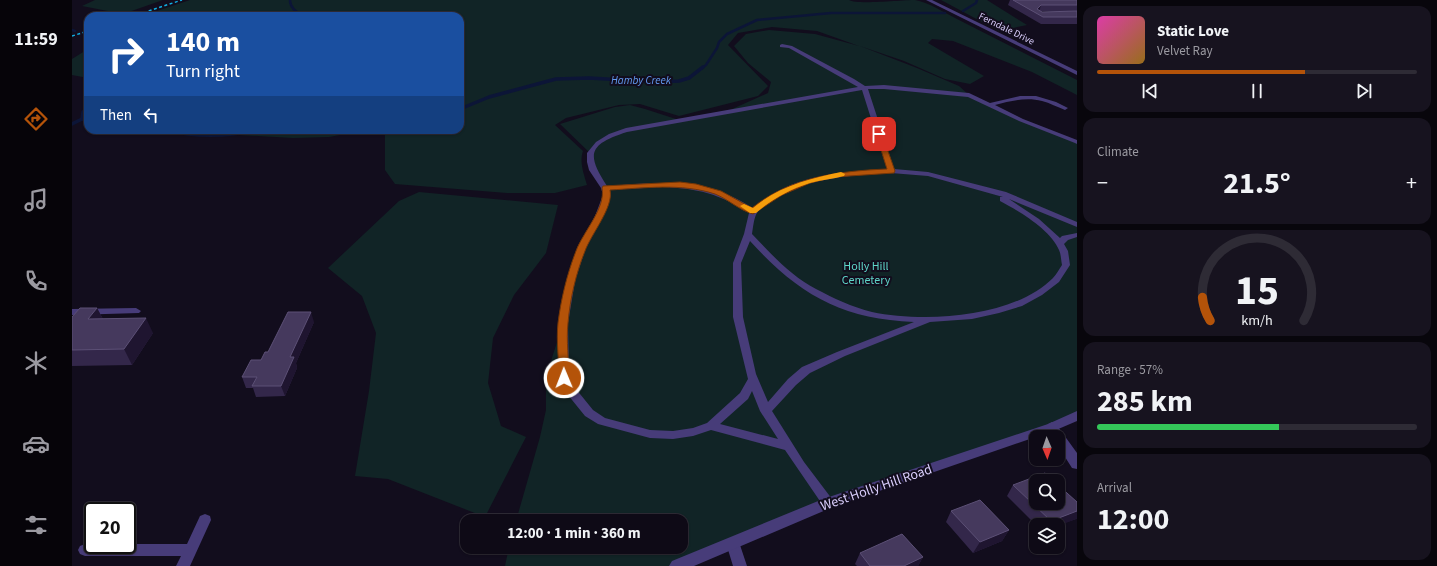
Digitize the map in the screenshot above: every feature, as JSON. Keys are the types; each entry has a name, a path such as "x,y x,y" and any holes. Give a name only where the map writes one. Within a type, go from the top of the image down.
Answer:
{"street":[{"name":"Ferndale Drive","path":"928,0 1077,73"},
{"name":"West Holly Hill Road","path":"677,566 828,503 1052,427 1077,416"},
{"path":"1052,427 1077,464"}],"lane":[{"path":"782,46 790,47 863,88 891,171"},
{"path":"753,379 744,396 711,426 693,432 673,435 650,434 602,421 589,413 572,392 564,378 563,323 571,281 581,250 599,216 607,195 605,188 593,170 590,162 590,153 598,143 626,130 670,121 863,88 884,87 969,95 1021,120 1077,142"},
{"path":"990,105 1015,98 1032,96 1044,99 1065,108"},
{"path":"828,503 766,411 753,379 738,317 737,263 748,234 753,212 765,202 779,194 808,181 834,175 891,171 928,174 1003,194 1077,224"},
{"path":"605,188 680,184 696,186 719,193 753,212"},
{"path":"748,234 771,259 792,278 820,296 852,309 878,316 914,319 953,318 1007,308 1038,293 1056,279 1066,264 1063,249 1053,236 1024,212 988,190"},
{"path":"1059,244 1065,238 1077,235"},
{"path":"72,312 136,311"},
{"path":"766,411 792,382 806,370 841,354 930,319"},
{"path":"711,426 789,447"},
{"path":"183,566 205,520"},
{"path":"733,542 740,566"},
{"path":"136,550 191,550"}],"green space":[{"path":"95,0 163,0 129,12 113,12 82,6"},
{"name":"Holly Hill Cemetery","path":"190,0 849,0 870,2 915,0 931,5 1077,80 1077,95 1032,72 953,41 932,39 928,43 984,76 970,84 945,79 904,61 860,46 959,86 969,95 999,110 1077,142 1077,416 1037,430 1029,430 1029,433 828,503 674,566 505,566 508,554 688,554 688,514 518,514 540,437 546,410 546,377 563,323 571,279 607,195 590,153 560,124 615,107 630,105 679,120 730,110 768,93 771,82 748,63 734,46 746,34 769,30 815,34 859,46 817,31 772,27 738,33 728,45 768,86 758,96 679,116 640,104 619,105 566,118 555,125 583,151 582,164 587,185 555,193 507,193 395,184 385,170 385,134 464,134 464,12 154,12"},
{"path":"941,0 987,0 1027,25 999,31"},
{"path":"84,52 84,77 72,75 72,59"},
{"path":"238,134 345,134 329,137 293,138"},
{"path":"419,192 558,205 546,253 514,295 493,338 488,383 501,426 526,437 487,514 477,514 388,479 355,476 369,391 376,333 362,296 328,268 399,201"}],"building":[{"path":"1013,0 1077,0 1077,5 1041,5 1037,9 1042,12 1077,11 1077,17 1043,17"},
{"path":"80,308 97,308 88,319 146,318 124,349 72,350 72,317"},
{"path":"288,312 311,312 290,357 294,357 281,386 252,386 257,377 242,377 251,360 261,360 265,352 268,352"},
{"path":"1029,479 1029,500 1013,485"},
{"path":"1065,491 1077,502 1077,511 1059,518 1048,518 1039,510 1065,510"},
{"path":"980,500 1009,530 980,542 951,511"},
{"path":"902,534 923,557 904,566 870,566 860,553"}],"waterway":[{"path":"290,0 294,10 297,12"},
{"name":"Hamby Creek","path":"963,11 976,3 977,0"},
{"name":"Hamby Creek","path":"702,68 706,65 717,48 719,42 727,34 757,20 831,13 945,13"},
{"name":"Hamby Creek","path":"464,107 489,97 556,79 589,78 658,82 679,81 689,78 703,67"},
{"name":"Hamby Creek","path":"82,119 84,111"},
{"path":"72,124 82,119"},
{"name":"Hamby Creek","path":"188,134 233,134"}],"railway":[{"path":"145,12 182,0"},
{"path":"72,36 84,32"}],"slow traffic":[{"path":"744,206 753,212 765,202 779,194 808,181 841,174"}],"route":[{"path":"564,378 563,323 571,281 581,250 599,216 607,195 605,188 680,184 696,186 719,193 734,200 753,212 765,202 779,194 808,181 834,175 891,171 879,134"}]}
